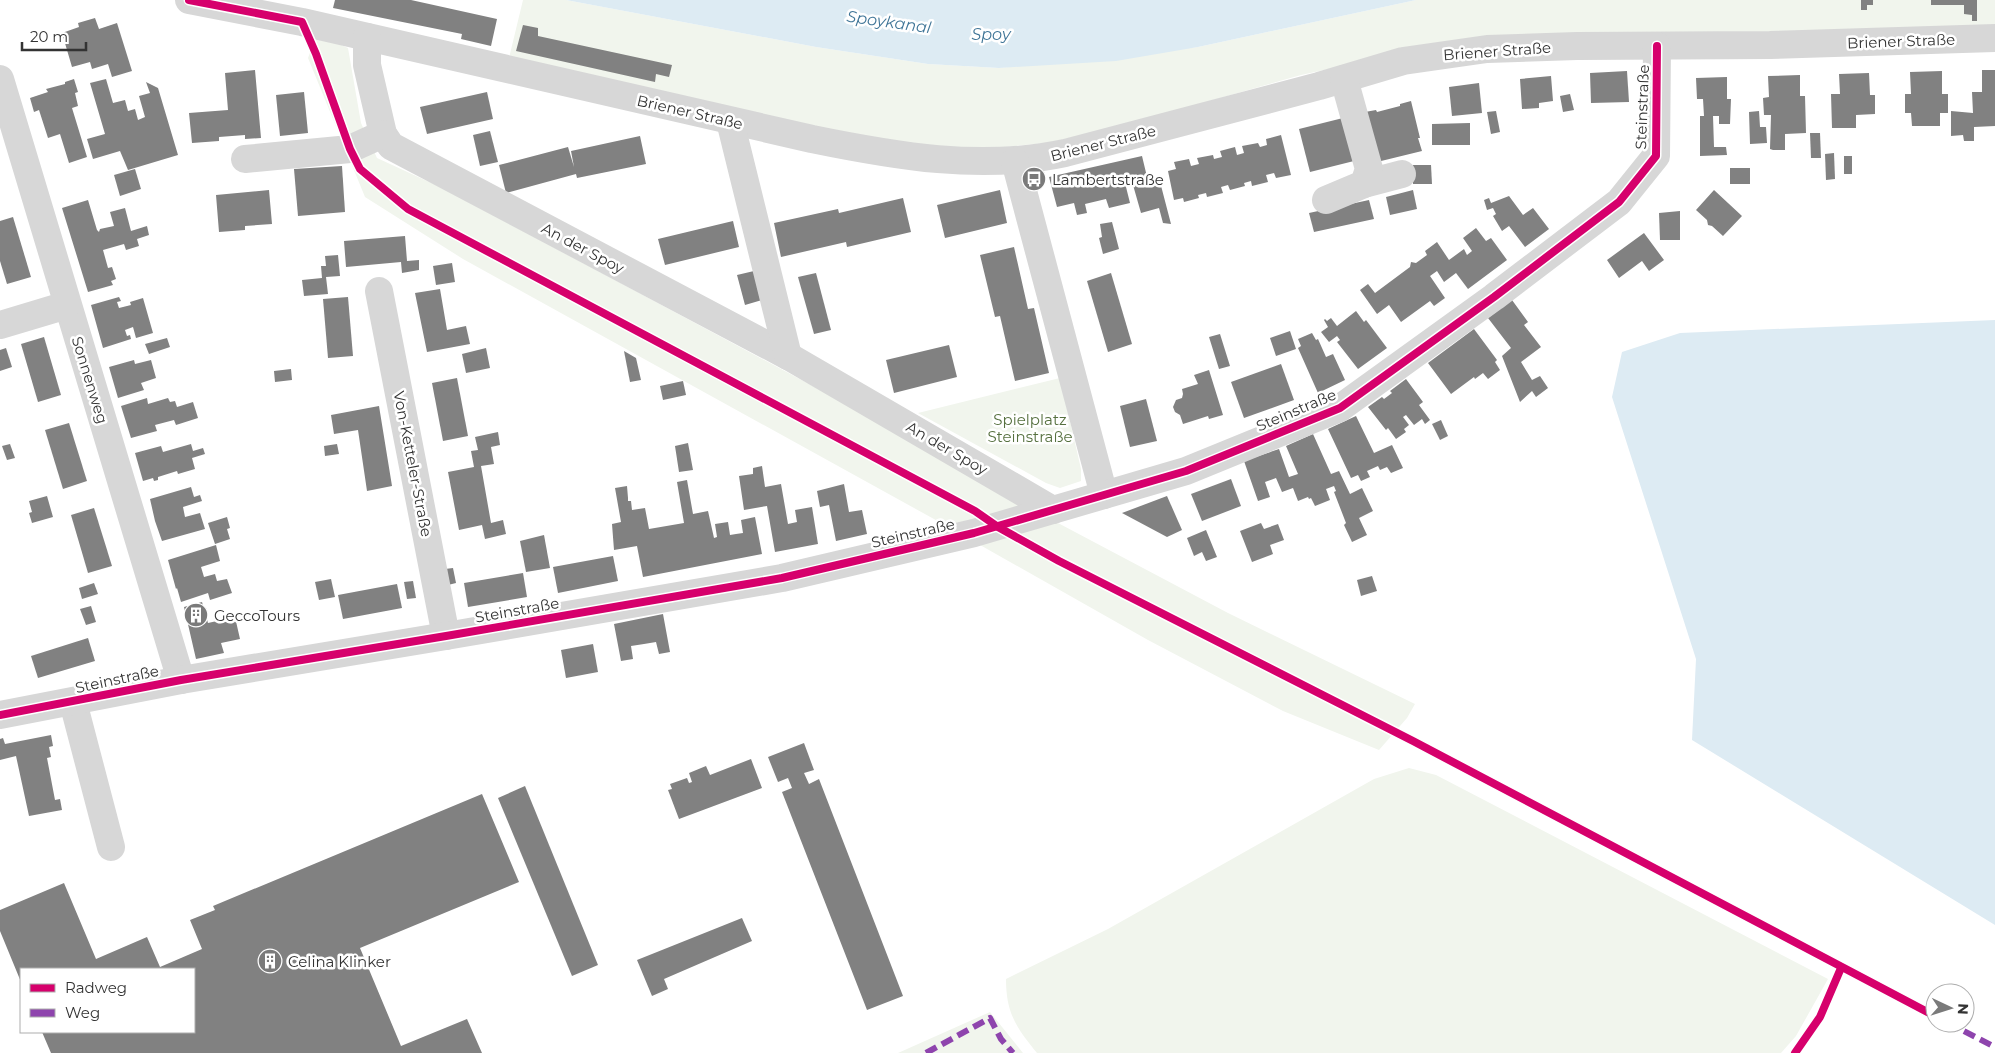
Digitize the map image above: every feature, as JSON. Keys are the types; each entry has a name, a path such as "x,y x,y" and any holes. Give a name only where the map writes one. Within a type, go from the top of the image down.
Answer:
{"street":[{"name":"Briener Straße","path":"189,0 367,37 730,121 866,150 937,160 1015,161 1065,153 1344,79 1404,61 1487,49 1577,46 1770,45 1995,38"},
{"path":"245,159 350,149 383,134 366,65 367,37"},
{"name":"Steinstraße","path":"0,716 181,680 782,578 974,533 1186,471 1340,408 1494,297 1618,202 1656,156 1657,46"},
{"name":"Sonnenweg","path":"0,79 181,680"},
{"path":"1344,79 1369,169 1364,184"},
{"path":"730,121 788,356"},
{"name":"An der Spoy","path":"383,134 390,146 788,356 1053,510"},
{"path":"1015,161 1104,495"},
{"path":"1326,200 1364,184 1402,174"},
{"name":"Von-Ketteler-Straße","path":"379,291 446,636"},
{"path":"0,325 67,305"},
{"path":"73,702 111,847"}],"green space":[{"path":"523,0 566,0 816,47 928,64 999,68 1198,47 1416,0 1995,0 1995,27 1412,51 1301,75 1111,129 1046,143 982,149 906,145 612,83 509,58"},
{"path":"317,34 348,48 361,123 377,158 440,187 628,287 863,413 1024,505 1228,613 1415,704 1407,718 1379,750 1283,711 1148,640 943,524 463,259 365,197 308,58"},
{"name":"Spielplatz Steinstraße","path":"1060,378 1081,469 1081,481 1060,488 1046,483 918,413"},
{"path":"1409,768 1436,775 1828,979 1796,1036 1781,1053 1037,1053 1023,1035 1010,1010 1006,991 1006,979 1108,929 1374,779"},
{"path":"990,1012 1023,1053 898,1053"}],"water":[{"name":"Spoy","path":"566,0 1416,0 1198,47 1116,61 999,68 928,64 816,47"},
{"path":"1995,320 1995,925 1692,740 1696,659 1612,397 1622,352 1680,333"}],"building":[{"path":"335,0 411,0 497,19 491,46 461,39 462,34 333,8"},
{"path":"1861,0 1873,0 1873,5 1867,5 1867,10 1861,10"},
{"path":"1931,0 1977,0 1977,21 1972,21 1972,15 1964,14 1964,5 1931,5"},
{"path":"95,18 99,29 117,23 132,71 112,77 108,64 92,69 90,62 72,67 62,33 79,27 78,23"},
{"path":"523,25 538,28 538,36 672,65 669,77 656,74 655,82 516,51"},
{"path":"255,70 261,138 245,139 245,135 219,137 219,141 192,143 189,113 228,110 225,73"},
{"path":"1982,70 1995,70 1995,126 1974,127 1974,141 1964,141 1963,135 1951,136 1951,111 1973,113 1972,92 1982,92"},
{"path":"1627,71 1629,102 1591,103 1590,73"},
{"path":"1942,71 1942,94 1948,94 1948,113 1940,113 1940,126 1912,126 1911,113 1905,113 1905,94 1911,94 1910,72"},
{"path":"1869,73 1870,95 1875,95 1875,114 1856,115 1856,128 1832,128 1831,94 1840,94 1839,74"},
{"path":"1800,75 1800,96 1805,96 1806,133 1785,134 1785,150 1770,149 1771,115 1764,115 1763,98 1769,97 1768,76"},
{"path":"1551,76 1553,101 1539,103 1539,108 1522,109 1520,79"},
{"path":"1727,77 1727,99 1731,99 1730,124 1719,124 1719,116 1713,116 1714,147 1726,147 1727,155 1700,156 1700,116 1704,116 1703,99 1697,99 1696,78"},
{"path":"74,79 78,92 75,93 78,106 72,108 87,157 69,163 60,134 48,138 39,110 34,112 30,98 48,92 46,89 65,84 65,82"},
{"path":"106,79 113,103 125,100 128,111 135,109 138,120 145,117 139,96 150,93 146,82 158,88 178,155 128,170 120,151 93,159 87,139 105,134 90,83"},
{"path":"1479,83 1482,113 1452,116 1449,87"},
{"path":"304,92 308,133 280,136 276,95"},
{"path":"487,92 493,119 427,134 420,107"},
{"path":"1570,94 1574,110 1563,112 1560,96"},
{"path":"1411,101 1422,151 1377,162 1365,112 1376,110 1377,112"},
{"path":"1496,111 1500,132 1491,134 1487,112"},
{"path":"1759,111 1760,127 1766,127 1767,143 1750,144 1749,112"},
{"path":"1347,117 1358,160 1310,172 1299,129"},
{"path":"1470,123 1470,145 1432,145 1432,124"},
{"path":"490,131 498,162 480,166 473,135"},
{"path":"1810,133 1820,133 1821,158 1811,158"},
{"path":"1281,135 1291,175 1276,178 1274,173 1266,175 1268,182 1252,186 1251,181 1244,183 1245,186 1230,190 1228,185 1221,187 1223,193 1207,197 1206,193 1198,195 1199,198 1184,202 1183,198 1174,200 1168,171 1176,169 1174,162 1189,159 1191,166 1199,164 1197,158 1213,155 1214,159 1222,157 1220,151 1235,147 1237,155 1244,153 1242,146 1258,143 1260,147 1267,145 1266,139"},
{"path":"640,136 646,164 577,178 576,174 506,193 499,165 568,147 574,167 571,151"},
{"path":"1834,153 1835,179 1826,180 1825,154"},
{"path":"1142,156 1148,181 1159,178 1171,224 1163,223 1159,208 1141,213 1133,185 1126,187 1130,203 1109,208 1106,199 1085,204 1087,213 1077,215 1074,203 1057,207 1049,177"},
{"path":"1844,156 1852,156 1852,174 1844,174"},
{"path":"1413,165 1431,165 1432,184 1413,184"},
{"path":"342,166 345,212 298,216 294,169"},
{"path":"1730,168 1750,168 1750,184 1730,184"},
{"path":"135,169 141,189 120,196 114,175"},
{"path":"269,190 272,224 245,226 245,230 219,232 216,195"},
{"path":"1000,190 1007,223 945,238 937,205"},
{"path":"1413,190 1417,209 1390,215 1386,197"},
{"path":"1714,190 1742,216 1723,236 1712,226 1708,225 1707,220 1696,210"},
{"path":"1509,196 1523,215 1533,208 1549,229 1525,247 1509,226 1502,231 1493,216 1496,214 1493,208 1487,210 1484,200 1489,198 1491,203"},
{"path":"903,198 911,232 847,247 846,242 781,257 774,223 838,209 839,213"},
{"path":"88,200 99,232 100,229 114,226 110,212 125,208 131,231 147,226 149,235 137,239 139,246 126,250 124,244 103,250 108,268 112,267 116,279 111,281 113,285 88,292 62,208"},
{"path":"1369,200 1374,219 1314,232 1309,213"},
{"path":"1680,211 1680,240 1660,240 1659,213"},
{"path":"13,217 31,277 7,284 0,261 0,221"},
{"path":"733,221 739,247 665,265 658,239"},
{"path":"1112,222 1119,249 1103,254 1099,238 1102,237 1100,224"},
{"path":"1476,228 1486,241 1491,238 1507,260 1468,289 1456,273 1444,282 1437,271 1430,276 1445,298 1434,306 1430,301 1401,322 1389,305 1377,314 1360,290 1368,284 1375,293 1410,267 1411,262 1416,263 1427,255 1425,251 1437,242 1449,260 1464,249 1467,255 1472,251 1463,238"},
{"path":"1644,233 1664,260 1649,271 1642,261 1619,278 1607,260"},
{"path":"405,236 407,261 419,260 419,270 402,273 401,262 346,267 344,241"},
{"path":"1014,247 1028,309 1034,308 1049,373 1015,381 1000,316 995,317 980,255"},
{"path":"338,255 340,276 326,277 328,294 304,296 302,280 322,278 321,266 326,266 325,256"},
{"path":"452,263 455,282 436,285 433,266"},
{"path":"754,271 762,300 745,305 737,275"},
{"path":"816,273 831,330 814,334 798,277"},
{"path":"1111,273 1132,344 1108,352 1087,281"},
{"path":"440,289 447,330 466,326 470,344 427,352 415,293"},
{"path":"119,297 121,301 117,302 119,308 131,305 130,302 143,298 153,333 136,338 133,327 125,330 127,336 130,335 131,339 103,348 91,305"},
{"path":"348,297 353,356 328,358 323,299"},
{"path":"1512,300 1528,322 1524,325 1541,347 1521,362 1532,380 1540,376 1548,388 1536,397 1532,391 1520,402 1502,356 1511,348 1488,318"},
{"path":"1356,311 1364,322 1366,320 1387,348 1358,369 1337,342 1340,340 1337,336 1329,342 1321,332 1328,327 1325,319 1327,321 1331,318 1337,326"},
{"path":"1474,329 1497,360 1495,362 1500,370 1488,379 1483,373 1475,379 1474,377 1451,394 1428,363"},
{"path":"1290,331 1296,349 1276,356 1270,338"},
{"path":"1312,333 1316,340 1318,339 1326,357 1333,354 1345,380 1318,393 1298,348 1301,346 1298,339"},
{"path":"1220,334 1230,366 1219,369 1209,337"},
{"path":"44,337 61,395 38,402 21,344"},
{"path":"167,338 170,347 149,354 145,344"},
{"path":"949,345 957,377 894,393 886,360"},
{"path":"6,348 12,367 0,371 0,350"},
{"path":"486,348 490,368 466,373 462,354"},
{"path":"624,351 636,358 641,380 630,382"},
{"path":"134,360 135,364 151,360 156,378 141,383 144,390 118,398 109,367"},
{"path":"1281,364 1294,400 1244,418 1231,382"},
{"path":"291,369 292,380 275,382 274,371"},
{"path":"1209,370 1223,415 1209,419 1208,416 1183,424 1180,415 1175,412 1173,407 1176,400 1182,398 1182,389 1198,384 1194,375"},
{"path":"457,378 468,436 443,441 432,383"},
{"path":"1406,379 1423,402 1419,405 1430,420 1425,424 1422,419 1414,425 1406,415 1403,417 1409,425 1404,429 1406,432 1396,439 1388,428 1386,430 1368,407 1382,397 1384,399 1392,393 1390,391"},
{"path":"683,381 686,395 663,400 660,386"},
{"path":"147,398 148,404 168,398 170,402 175,401 177,407 193,402 198,418 176,425 174,420 155,425 157,431 131,438 121,406"},
{"path":"1146,399 1157,441 1130,447 1120,406"},
{"path":"379,406 392,486 367,491 358,430 334,434 331,415"},
{"path":"1356,416 1374,453 1392,445 1403,468 1391,473 1387,467 1380,470 1378,466 1367,471 1370,477 1361,481 1358,475 1351,478 1328,429"},
{"path":"1441,420 1448,436 1440,440 1432,424"},
{"path":"69,423 87,481 63,489 45,430"},
{"path":"498,432 500,445 491,447 494,464 481,466 491,523 503,520 506,534 485,539 482,525 459,530 448,472 474,467 471,451 478,450 475,437"},
{"path":"1313,434 1331,474 1339,471 1350,494 1362,488 1373,511 1359,518 1367,535 1352,542 1344,525 1346,523 1334,492 1336,491 1334,486 1326,489 1330,500 1315,506 1311,498 1309,499 1308,497 1298,501 1293,488 1282,492 1276,478 1265,482 1270,497 1258,501 1244,461 1279,449 1289,477 1298,474 1286,446"},
{"path":"688,443 693,470 679,472 675,446"},
{"path":"10,444 15,458 7,460 2,446"},
{"path":"191,444 193,451 203,448 205,454 192,458 195,469 178,474 177,471 158,477 158,480 154,481 153,478 143,481 135,453 161,446 163,452"},
{"path":"337,444 339,454 325,456 324,446"},
{"path":"762,466 765,487 781,484 788,524 797,522 795,510 812,507 818,544 775,552 767,506 744,510 739,476 753,474 753,468"},
{"path":"1231,479 1241,506 1202,521 1191,494"},
{"path":"687,480 693,514 708,511 714,538 717,537 715,524 728,522 730,535 743,533 741,520 755,517 762,554 643,577 637,546 614,550 612,524 621,522 615,488 627,486 628,501 631,501 632,510 645,508 649,529 684,523 677,482"},
{"path":"844,484 849,512 862,510 867,534 836,541 829,505 820,507 817,491"},
{"path":"191,487 194,497 200,495 202,501 183,507 185,517 200,513 205,529 162,541 150,499"},
{"path":"47,496 53,517 32,523 29,513 32,512 29,501"},
{"path":"1167,496 1182,530 1167,537 1122,513"},
{"path":"94,508 112,566 88,573 71,515"},
{"path":"227,517 230,528 227,529 230,539 215,544 208,523"},
{"path":"1261,523 1264,529 1278,524 1284,540 1270,545 1273,554 1252,562 1240,531"},
{"path":"1206,530 1217,557 1206,561 1202,552 1194,556 1187,538"},
{"path":"544,535 550,568 526,572 520,541"},
{"path":"216,545 220,561 201,567 204,577 215,574 217,581 227,579 232,593 210,600 208,593 181,602 168,560"},
{"path":"613,556 618,581 558,593 553,567"},
{"path":"453,568 456,583 448,585 445,569"},
{"path":"523,573 527,597 468,607 464,583"},
{"path":"1372,576 1377,591 1361,596 1357,580"},
{"path":"331,579 335,597 319,600 315,582"},
{"path":"413,581 416,598 407,599 404,582"},
{"path":"94,583 98,594 82,599 79,588"},
{"path":"397,584 402,608 343,619 338,595"},
{"path":"202,602 208,623 235,617 240,639 221,643 224,653 196,659 184,607"},
{"path":"91,606 96,622 86,625 80,609"},
{"path":"663,614 670,652 659,654 656,642 631,646 633,659 621,661 614,624"},
{"path":"88,638 95,661 38,678 31,656"},
{"path":"593,644 598,672 566,678 561,650"},
{"path":"51,735 53,746 49,747 51,757 47,758 55,800 60,799 62,810 29,816 16,756 0,760 0,739 3,738 5,744"},
{"path":"804,743 814,770 804,773 809,784 819,779 903,996 867,1010 782,792 792,788 788,778 778,782 768,757"},
{"path":"751,759 762,788 679,819 668,790 672,789 670,784 687,778 689,783 692,782 689,773 706,766 710,775"},
{"path":"525,786 598,965 572,976 498,798"},
{"path":"482,794 519,882 360,948 401,1046 467,1019 482,1053 51,1053 42,1033 195,1033 195,968 20,968 20,980 0,931 0,910 64,883 96,959 147,937 160,967 202,949 190,920 215,910 213,906"},
{"path":"742,918 752,941 664,979 668,989 652,996 637,960"}],"marked path":[{"path":"926,1053 990,1018 1001,1039 1013,1053"},
{"path":"1968,1033 1995,1047"}],"cycle path":[{"path":"189,0 302,22 316,54 350,149 360,169 408,209 975,511 998,527 1059,561 1413,741 1925,1011"},
{"path":"0,715 181,680 782,578 974,533 1186,471 1340,408 1494,297 1619,202 1656,156 1657,46"},
{"path":"1795,1053 1820,1017 1841,968"}],"place":[{"name":"Lambertstraße","path":"1034,179"},
{"name":"GeccoTours","path":"196,615"},
{"name":"Celina Klinker","path":"270,961"}],"water label":[{"name":"Spoykanal","path":"889,22"}]}
